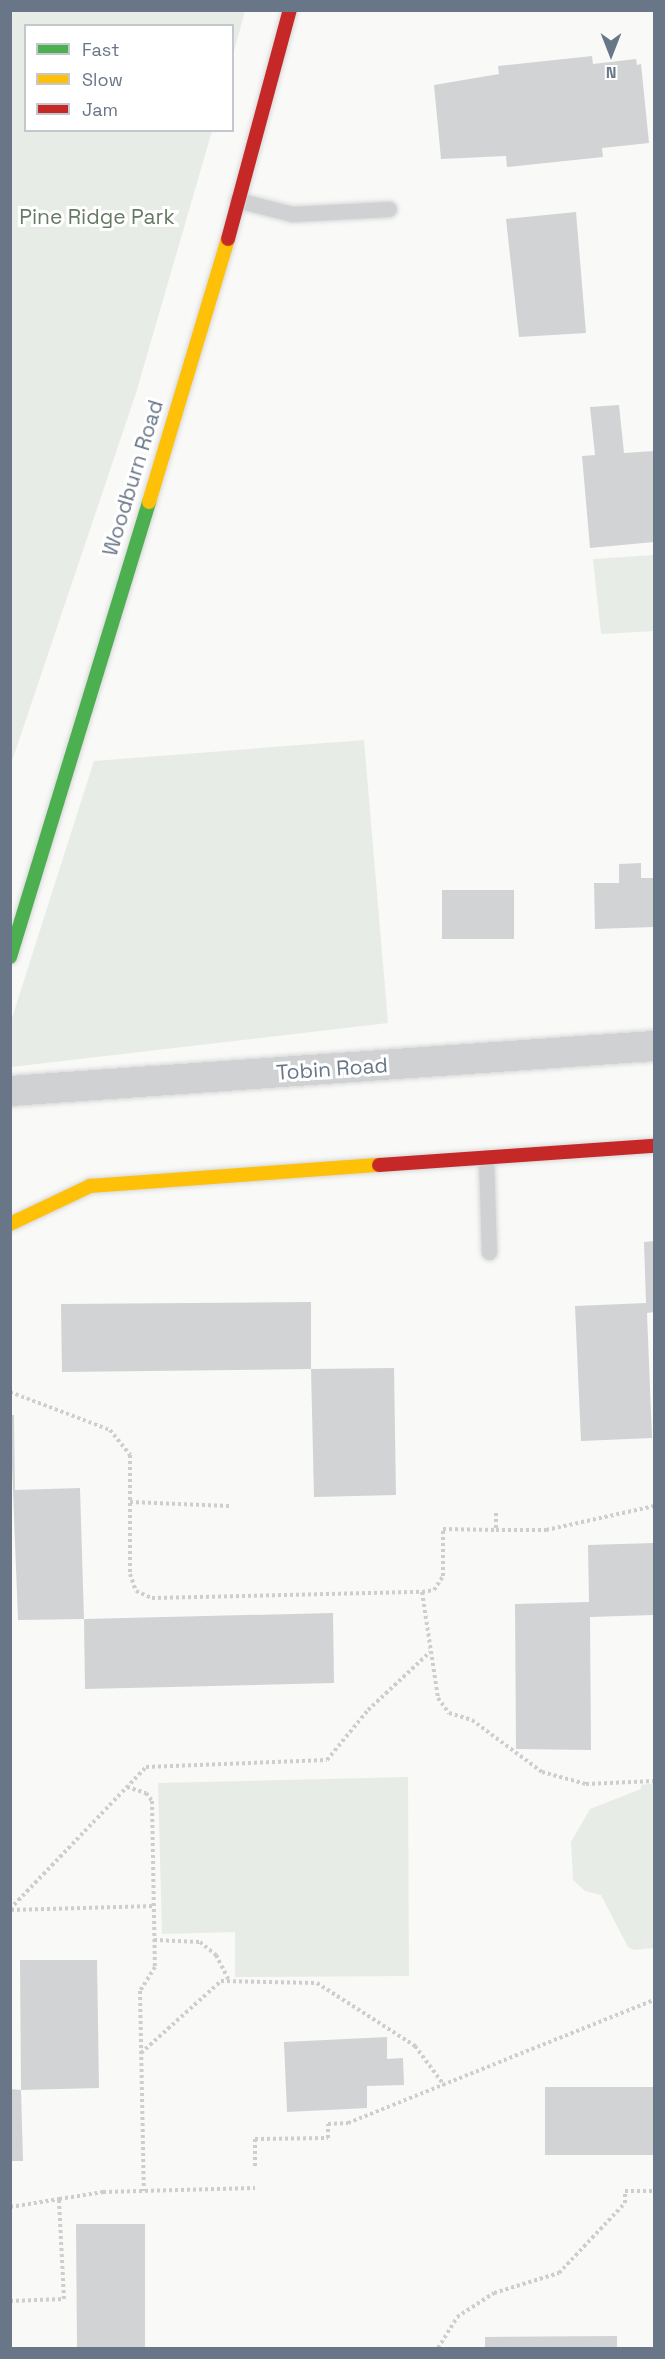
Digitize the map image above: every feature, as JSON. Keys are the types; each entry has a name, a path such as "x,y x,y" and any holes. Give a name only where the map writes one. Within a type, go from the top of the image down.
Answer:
{"street":[{"name":"Woodburn Road","path":"10,957 212,297 290,10"},
{"name":"Tobin Road","path":"10,1091 654,1046"},
{"path":"10,1224 90,1186 654,1146"}],"lane":[{"path":"237,201 292,214 389,209"},
{"path":"486,1157 489,1252"}],"path":[{"path":"10,1392 110,1430 130,1455 130,1574 136,1592 152,1598 434,1590 443,1576 443,1529 546,1530 654,1506"},
{"path":"130,1502 229,1506"},
{"path":"496,1513 496,1530"},
{"path":"422,1592 438,1698 449,1713 472,1720 542,1772 586,1784 654,1781"},
{"path":"10,1910 146,1767 327,1760 368,1710 430,1652"},
{"path":"127,1787 146,1793 152,1801 155,1967 140,1991 144,2191"},
{"path":"10,1910 154,1906"},
{"path":"154,1940 200,1942 216,1955 230,1982"},
{"path":"141,2054 221,1981 317,1983 415,2046 444,2085"},
{"path":"255,2166 255,2139 328,2138 328,2124 348,2123 654,2000"},
{"path":"10,2207 59,2199 144,2191 255,2188"},
{"path":"438,2349 457,2317 494,2293 559,2273 624,2203 625,2191 654,2190"},
{"path":"10,2301 64,2299 59,2199"}],"green space":[{"name":"Pine Ridge Park","path":"10,11 245,11 234,51 234,24 24,24 24,132 212,132 136,393 11,764"},
{"path":"654,555 654,631 601,634 593,559"},
{"path":"364,740 388,1023 11,1067 11,1021 94,761"},
{"path":"408,1777 409,1976 235,1977 235,1932 162,1934 158,1783"},
{"path":"654,1783 654,1948 634,1950 628,1947 601,1895 585,1891 573,1880 571,1842 590,1809 641,1789 641,1785"}],"building":[{"path":"592,56 593,64 636,59 637,65 641,64 649,143 602,148 603,157 507,167 506,156 441,159 434,85 499,74 498,66"},
{"path":"576,212 586,333 519,337 506,219"},
{"path":"619,405 624,453 654,451 654,542 590,548 582,456 595,455 590,407"},
{"path":"641,863 641,878 654,878 654,927 595,929 594,883 619,883 619,864"},
{"path":"442,890 514,890 514,939 442,939"},
{"path":"654,1241 654,1312 647,1313 652,1438 581,1441 575,1306 646,1303 644,1242"},
{"path":"311,1302 311,1369 62,1372 61,1304"},
{"path":"394,1368 396,1495 314,1497 311,1369"},
{"path":"10,1415 14,1415 15,1490 80,1488 84,1619 18,1620"},
{"path":"654,1543 654,1615 590,1617 591,1750 516,1749 515,1604 589,1602 588,1545"},
{"path":"333,1613 334,1683 85,1689 84,1619"},
{"path":"20,1960 97,1960 99,2088 21,2090"},
{"path":"387,2037 387,2059 403,2058 404,2085 367,2086 367,2108 287,2112 284,2042"},
{"path":"545,2087 654,2087 654,2155 545,2155"},
{"path":"10,2089 21,2090 23,2161 10,2161"},
{"path":"76,2224 145,2224 145,2348 77,2348"},
{"path":"617,2336 617,2348 485,2348 485,2337"}],"traffic: fast":[{"path":"10,957 149,502"}],"traffic: slow":[{"path":"149,502 228,239"},
{"path":"10,1224 90,1186 379,1165"}],"traffic: jam":[{"path":"228,239 290,10"},
{"path":"379,1165 654,1146"}]}
